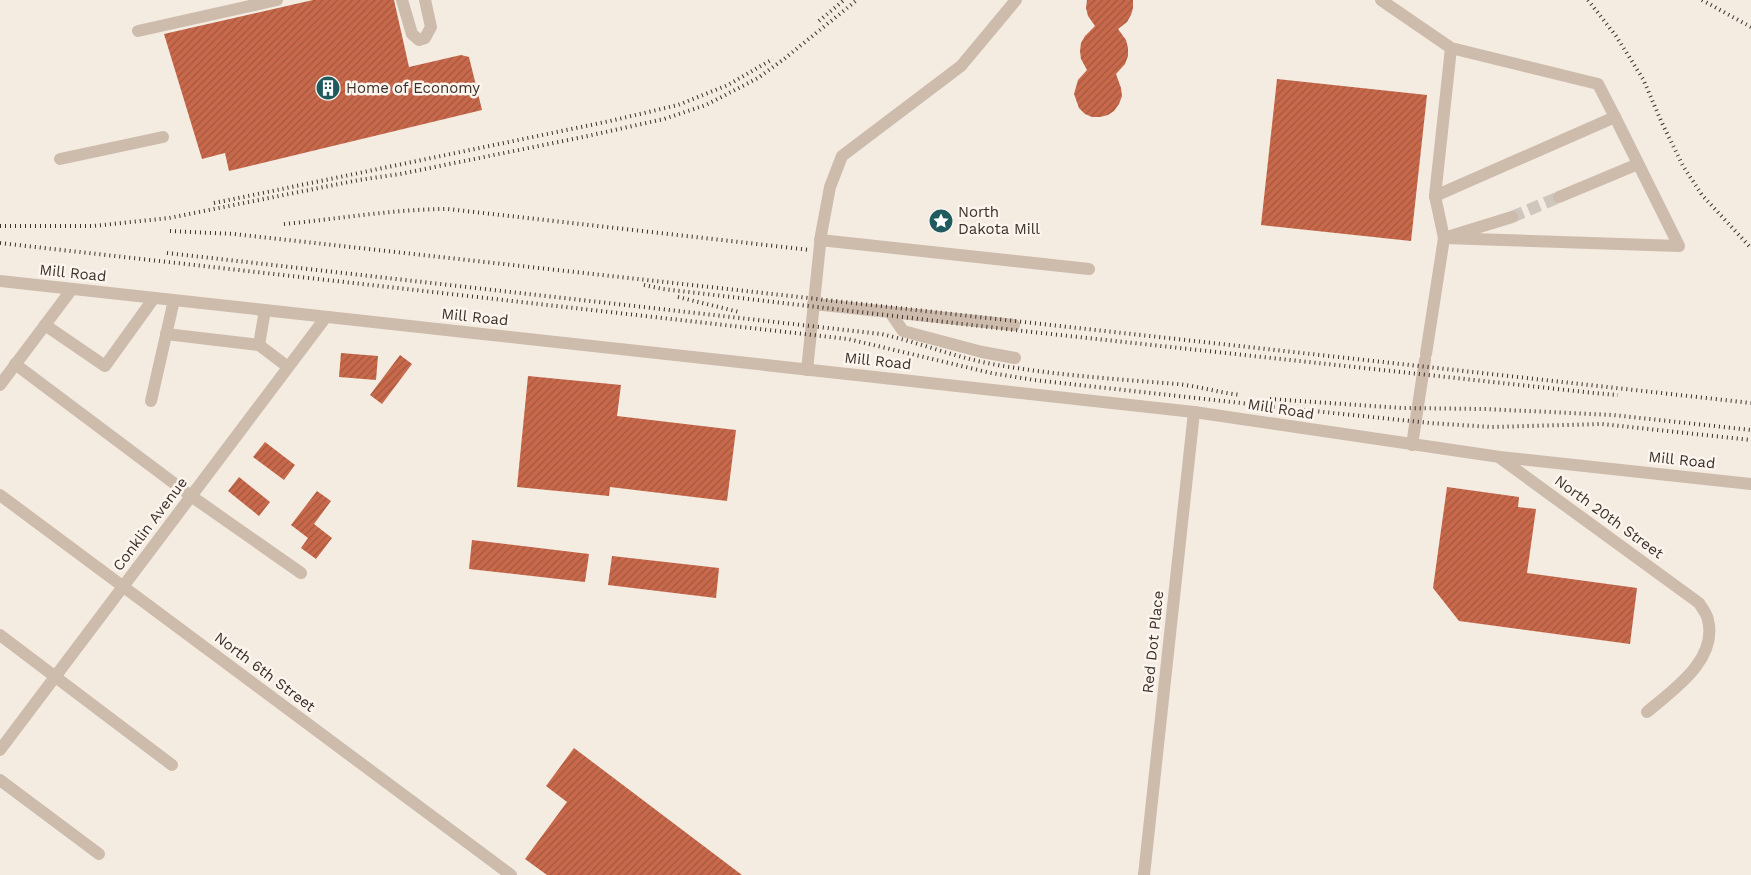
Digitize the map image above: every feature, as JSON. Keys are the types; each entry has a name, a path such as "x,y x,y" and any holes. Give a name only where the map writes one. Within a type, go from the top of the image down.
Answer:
{"street":[{"path":"138,31 277,0"},
{"path":"402,0 412,34 419,40 426,38 431,27 425,0"},
{"path":"807,370 820,240 830,187 842,156 962,66 1016,0"},
{"path":"1381,0 1451,48 1598,84 1678,246 1444,238"},
{"path":"1412,445 1444,238 1435,196 1451,48"},
{"path":"1435,196 1615,117"},
{"path":"60,159 162,137"},
{"path":"1559,197 1638,164"},
{"path":"1444,238 1512,217"},
{"path":"820,240 1089,269"},
{"name":"Mill Road","path":"0,281 1194,412 1500,458 1751,484"},
{"path":"0,384 72,289"},
{"path":"45,325 106,366 154,298"},
{"path":"151,401 174,300"},
{"path":"814,304 1014,325"},
{"path":"259,345 265,310"},
{"path":"890,312 903,331 982,352 1015,358"},
{"name":"Conklin Avenue","path":"0,750 326,317"},
{"path":"166,334 259,345 288,367"},
{"path":"15,364 191,496 301,573"},
{"name":"Red Dot Place","path":"1144,875 1194,412"},
{"name":"North 20th Street","path":"1500,458 1699,603 1708,619 1710,635 1704,655 1691,673 1672,692 1647,712"},
{"name":"North 6th Street","path":"0,495 511,875"},
{"path":"0,635 172,765"},
{"path":"0,780 99,854"}],"building":[{"name":"Home of Economy","path":"313,0 394,0 409,67 461,55 469,57 482,110 229,171 225,153 202,159 164,34"},
{"path":"1087,0 1133,0 1131,15 1127,22 1118,29 1126,40 1128,48 1125,64 1116,74 1122,96 1114,111 1100,117 1092,117 1085,114 1079,108 1074,94 1078,80 1087,70 1081,59 1081,43 1095,26 1088,16"},
{"path":"1277,79 1427,95 1411,241 1261,225"},
{"path":"341,353 378,356 376,380 339,377"},
{"path":"400,355 412,364 382,404 370,395"},
{"path":"528,376 621,385 617,416 736,430 727,501 610,487 609,496 517,487"},
{"path":"265,442 295,465 284,480 253,457"},
{"path":"239,477 270,502 259,516 228,491"},
{"path":"1447,487 1519,497 1518,507 1536,509 1527,573 1637,588 1630,644 1459,621 1433,588"},
{"path":"317,491 331,501 314,524 332,538 316,559 301,548 308,538 291,525"},
{"path":"472,540 589,554 585,582 469,569"},
{"path":"612,556 719,568 716,598 608,585"},
{"path":"574,748 742,875 547,875 525,859 567,802 546,786"}],"tunnel":[{"path":"1512,217 1559,197"}],"railway":[{"path":"819,21 844,0"},
{"path":"0,226 93,226 169,218 359,180 400,174 664,119 706,105 758,78 857,0"},
{"path":"1588,0 1616,36 1643,79 1683,166 1702,195 1751,248"},
{"path":"1702,0 1751,27"},
{"path":"214,203 610,121 678,105 728,85 773,59"},
{"path":"284,224 386,212 448,209 810,250"},
{"path":"170,231 234,234 1751,403"},
{"path":"0,243 848,339 991,373 1034,380 1430,423 1491,427 1602,424 1751,440"},
{"path":"167,253 881,334 964,357 1015,368 1185,385 1241,395"},
{"path":"644,285 663,289 1014,330 1618,395"},
{"path":"678,297 739,312"},
{"path":"1270,399 1402,408 1485,409 1613,415 1751,430"}],"place":[{"name":"Home of Economy","path":"328,88"},
{"name":"North Dakota Mill","path":"941,221"}]}
